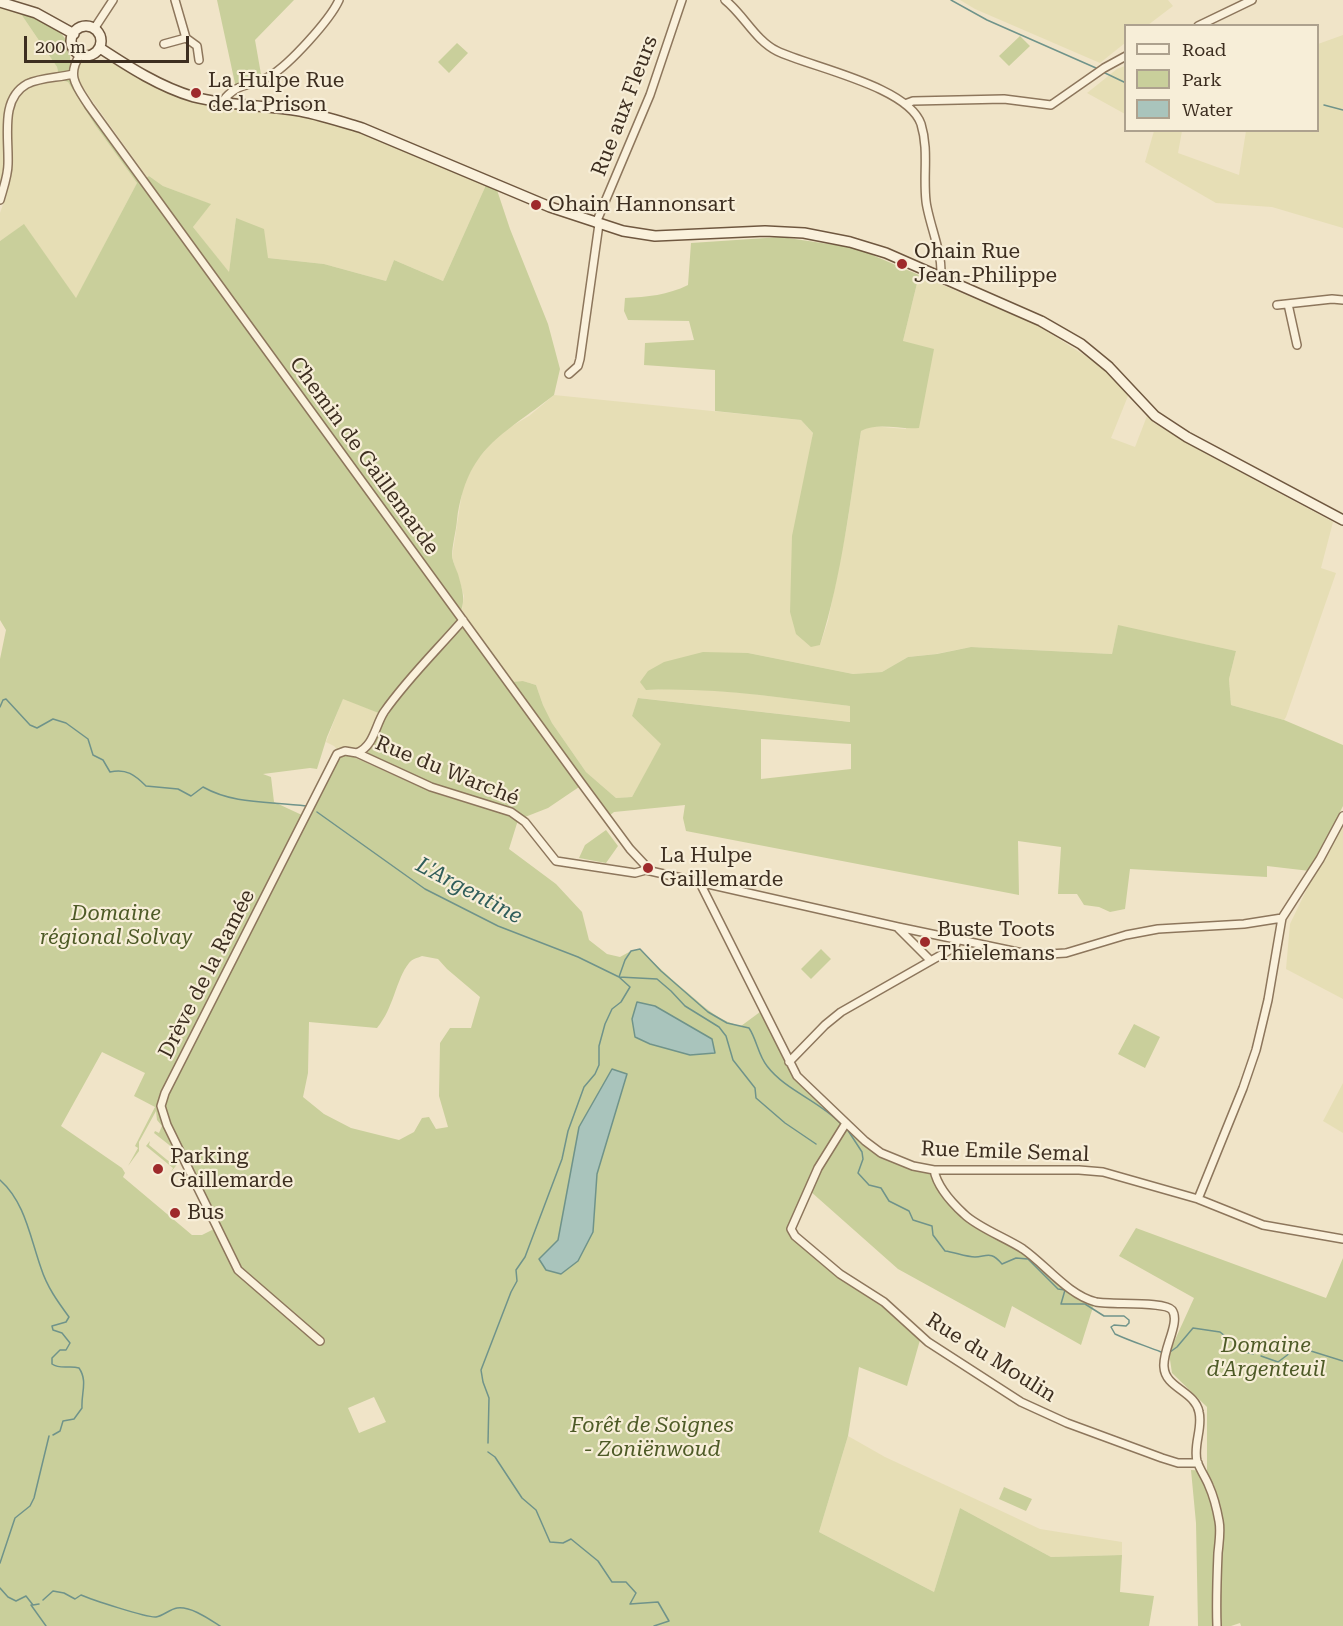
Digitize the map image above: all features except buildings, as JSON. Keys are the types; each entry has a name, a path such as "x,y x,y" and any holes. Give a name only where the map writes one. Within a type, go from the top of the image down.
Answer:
{"main road":[{"path":"0,2 36,13 74,33"},
{"path":"81,27 94,29 100,35 100,48 93,55 80,55 72,43 74,33 81,27"},
{"path":"100,48 135,70 173,89 222,102 300,111 335,119 362,128 550,207 598,224 655,236 765,231 824,236 886,253 1051,327 1109,367 1155,416 1190,439 1343,520"}],"street":[{"path":"94,29 113,0"},
{"path":"175,0 186,38 197,46 200,60"},
{"path":"222,102 233,88 262,80 282,68 332,12 339,0"},
{"name":"Rue aux Fleurs","path":"569,374 578,366 580,359 598,224 650,95 682,0"},
{"path":"725,0 761,39 777,51 849,76 913,110 919,119 926,146 926,200 941,263 940,276"},
{"path":"1202,24 1252,0"},
{"path":"164,44 186,38"},
{"path":"0,200 8,168 4,117 11,98 29,82 73,74 80,55"},
{"path":"905,104 913,101 1004,99 1051,105 1124,57"},
{"name":"Chemin de Gaillemarde","path":"73,74 75,84 89,105 646,870"},
{"path":"1276,305 1343,300"},
{"path":"1288,304 1297,345"},
{"name":"Drève de la Ramée","path":"320,1341 238,1270 163,1115 161,1106 337,754 354,753 367,748 380,720 396,697 463,620"},
{"name":"Rue du Warché","path":"354,753 431,787 510,812 525,822 556,861 635,873 646,870 1020,954 1049,956 1075,951 1126,935 1158,929 1244,924 1282,918"},
{"path":"1198,1199 1256,1050 1268,1000 1282,918 1320,859 1343,816"},
{"name":"Rue Emile Semal","path":"700,883 789,1062 804,1084 881,1153 913,1166 934,1170 1102,1172 1198,1199 1263,1225 1343,1239"},
{"path":"898,927 930,960"},
{"path":"789,1062 841,1012 955,947 957,940"},
{"name":"Rue du Moulin","path":"846,1123 806,1191 792,1224 791,1232 840,1274 884,1302 928,1342 1021,1402 1067,1423 1162,1458 1178,1463 1198,1463"},
{"path":"934,1170 938,1182 955,1206 967,1218 1022,1249 1083,1297 1095,1302 1112,1304 1165,1305 1173,1311 1174,1324 1166,1348 1164,1369 1169,1380 1194,1401 1199,1409 1200,1426 1196,1451 1198,1463 1210,1488 1219,1523 1217,1626"}],"shaded area":[{"path":"960,0 1168,0 1173,6 1149,24 1124,24 1124,44 1100,63 975,9"},
{"path":"0,7 21,14 57,67 60,80 68,82 95,125 137,183 76,299 24,225 0,241 0,213 6,196 0,191"},
{"path":"1343,35 1343,228 1272,207 1216,203 1145,162 1154,132 1182,132 1178,153 1239,175 1246,132 1319,132 1319,44"},
{"path":"83,60 105,60 116,64 151,85 192,102 299,116 333,124 361,133 486,185 443,281 394,260 386,281 324,264 268,258 236,218 229,273 193,227 210,204 163,186 149,176 147,177 79,82 78,68"},
{"path":"1124,67 1124,113 1087,93 1117,69"},
{"path":"919,275 1037,325 1106,369 1128,396 1111,438 1135,447 1147,416 1154,423 1190,445 1333,522 1321,568 1336,573 1286,717 1284,720 1231,705 1229,679 1236,651 1118,626 1112,654 971,647 908,657 882,672 853,674 748,653 646,690 684,688 850,706 851,722 639,698 632,716 662,744 632,797 616,798 586,772 552,723 536,685 523,681 511,682 462,610 464,596 452,557 463,486 476,461 500,433 529,416 554,395 801,420 813,433 792,578 790,612 820,645 828,621 847,525 861,431 870,426 906,429 903,341"},
{"path":"343,698 381,714 381,721 370,750 356,757 342,755 334,746 326,742"},
{"path":"1343,823 1343,999 1286,969 1290,924 1315,872"},
{"path":"1343,1083 1343,1133 1323,1121"},
{"path":"848,1436 885,1457 1040,1529 1122,1542 1122,1555 1051,1557 960,1508 934,1592 819,1532"}],"green space":[{"path":"217,0 294,0 255,40 262,80 236,88"},
{"path":"21,14 45,22 65,38 70,53 70,74 73,86 141,181 149,176 163,186 211,204 193,227 229,272 236,218 264,229 268,258 324,264 386,281 394,260 443,281 486,185 497,190 548,324 560,369 554,395 503,433 478,459 469,475 462,495 452,552 463,601 454,627 381,714 343,699 317,769 263,774 271,777 274,802 304,816 260,901 266,904 340,756 349,755 444,796 518,820 509,849 556,884 582,912 589,940 607,954 620,957 640,949 671,978 716,1016 724,1020 741,1026 760,1012 795,1077 805,1090 826,1109 825,1111 842,1124 805,1186 789,1230 883,1304 920,1340 907,1386 859,1367 848,1436 819,1532 934,1592 960,1508 1051,1557 1122,1555 1120,1592 1154,1596 1149,1626 0,1626 0,659 6,630 0,620 0,241 24,224 76,298 137,183 95,125 68,82 60,80 57,67","holes":["422,956 438,959 480,997 471,1028 450,1028 440,1043 439,1096 448,1127 436,1129 429,1117 422,1118 414,1132 399,1140 351,1128 324,1114 303,1097 308,1073 309,1022 377,1028 387,1012 401,977 413,960","192,1034 197,1037 166,1100 166,1114 220,1226 202,1235 192,1235 123,1177 125,1173 122,1168 61,1126 102,1052 145,1073 134,1096 155,1107 135,1146 138,1148 128,1166 139,1151 139,1142 156,1111 157,1120 162,1126 159,1133 155,1131 154,1133 173,1148 171,1151 177,1157 172,1164 149,1145 150,1141 146,1146 173,1168 171,1172 179,1162 178,1154 156,1107","612,1069 606,1141 597,1174 593,1232 539,1259 558,1240 579,1127","374,1397 386,1422 359,1433 348,1408"]},
{"path":"1020,36 1030,46 1009,66 999,56"},
{"path":"457,43 468,53 449,73 438,62"},
{"path":"781,237 856,248 919,275 903,341 934,349 919,428 875,427 861,431 845,539 828,619 820,645 811,647 796,634 790,612 792,536 813,433 801,420 715,411 715,370 644,365 645,343 694,340 689,321 628,320 624,311 625,298 657,295 688,285 691,243"},
{"path":"461,624 579,787 548,808 525,817 497,803 435,785 368,755 387,712"},
{"path":"1118,625 1236,651 1229,679 1231,705 1284,720 1343,745 1343,806 1310,871 1267,866 1267,877 1130,869 1125,909 1110,912 1099,907 1084,905 1077,894 1058,894 1061,847 1018,841 1019,895 686,831 683,818 685,805 614,812 609,816 511,682 523,681 536,685 552,723 586,772 616,798 632,797 661,744 632,716 638,698 850,722 850,706 697,690 646,690 640,682 648,671 664,662 703,652 748,653 853,674 882,672 908,657 971,647 1112,654","holes":["761,739 851,744 851,769 761,779"]},
{"path":"606,830 618,846 606,863 579,858 585,845"},
{"path":"821,949 831,959 811,979 801,969"},
{"path":"1134,1024 1160,1037 1145,1068 1118,1054"},
{"path":"847,1129 894,1161 911,1168 932,1172 953,1207 1021,1251 1094,1304 1081,1345 1012,1306 1005,1328 898,1269 810,1191"},
{"name":"Domaine d'Argenteuil","path":"1136,1228 1326,1298 1343,1258 1343,1626 1241,1626 1240,1623 1231,1626 1198,1626 1196,1523 1191,1470 1207,1471 1207,1407 1172,1373 1169,1353 1194,1298 1119,1256"},
{"path":"1004,1487 1032,1499 1026,1511 999,1499"}],"water":[{"path":"637,1002 655,1006 712,1039 715,1053 690,1055 650,1044 635,1037 632,1019"},
{"path":"612,1069 627,1074 597,1174 593,1232 578,1261 561,1274 546,1270 539,1259 558,1240 579,1127"}],"waterway":[{"path":"951,0 987,20 1096,68"},
{"path":"1103,72 1124,82"},
{"path":"1324,105 1343,110"},
{"name":"L'Argentine","path":"0,707 6,699 30,725 37,728 53,719 66,723 88,739 93,755 103,760 110,772 130,773 146,786 178,789 191,796 203,787 240,800 306,806"},
{"name":"L'Argentine","path":"317,812 425,889 498,926 578,957 619,977 657,979 685,1006 719,1027 726,1036 733,1060 755,1088 756,1098 785,1123 816,1144"},
{"path":"488,1443 489,1398 481,1370 517,1281 516,1270 525,1257 562,1159 568,1131 584,1087 599,1065 599,1046 605,1024 612,1009 621,1002 630,987 619,977 631,951 640,949 661,971 708,1012 727,1023 749,1028 764,1062 775,1075 841,1124"},
{"name":"L'Argentine","path":"847,1129 862,1152 863,1159 858,1173 869,1185 881,1188 889,1201 909,1211 913,1220 932,1226 933,1235 945,1251 971,1257 992,1256 1002,1264 1016,1258 1028,1259 1058,1289 1065,1290 1061,1304 1085,1304 1104,1316 1124,1316 1129,1323 1126,1326 1111,1327 1115,1334 1161,1352"},
{"path":"0,1180 21,1209 46,1282 69,1317 66,1322 52,1326 53,1330 62,1333 70,1343 66,1350 60,1350 52,1358 52,1364 59,1367 79,1368 82,1373 84,1387 82,1408 74,1419 63,1421 60,1431 53,1435"},
{"name":"L'Argentine","path":"1170,1352 1193,1328 1220,1332 1245,1352 1253,1354"},
{"name":"L'Argentine","path":"1261,1356 1278,1362 1298,1347 1343,1361"},
{"path":"0,1563 15,1518 30,1506 34,1498 49,1436"},
{"path":"488,1452 495,1457 522,1498 536,1510 550,1542 563,1543 571,1539 598,1561 612,1582 626,1582 636,1593 630,1604 658,1602 669,1621 654,1626"},
{"path":"0,1588 8,1597 16,1601 26,1596 33,1605 39,1604"},
{"path":"43,1600 53,1591 64,1593 75,1599 81,1595 151,1617 182,1608 200,1614 220,1626"},
{"path":"31,1605 46,1626"}],"place":[{"name":"La Hulpe Rue de la Prison","path":"196,93"},
{"name":"Ohain Hannonsart","path":"536,205"},
{"name":"Ohain Rue Jean-Philippe","path":"902,264"},
{"name":"La Hulpe Gaillemarde","path":"648,868"},
{"name":"Buste Toots Thielemans","path":"925,942"},
{"name":"Parking Gaillemarde","path":"158,1169"},
{"name":"Bus","path":"175,1213"}],"park label":[{"name":"Domaine régional Solvay","path":"116,926"},
{"name":"Forêt de Soignes - Zoniënwoud","path":"652,1438"}]}
